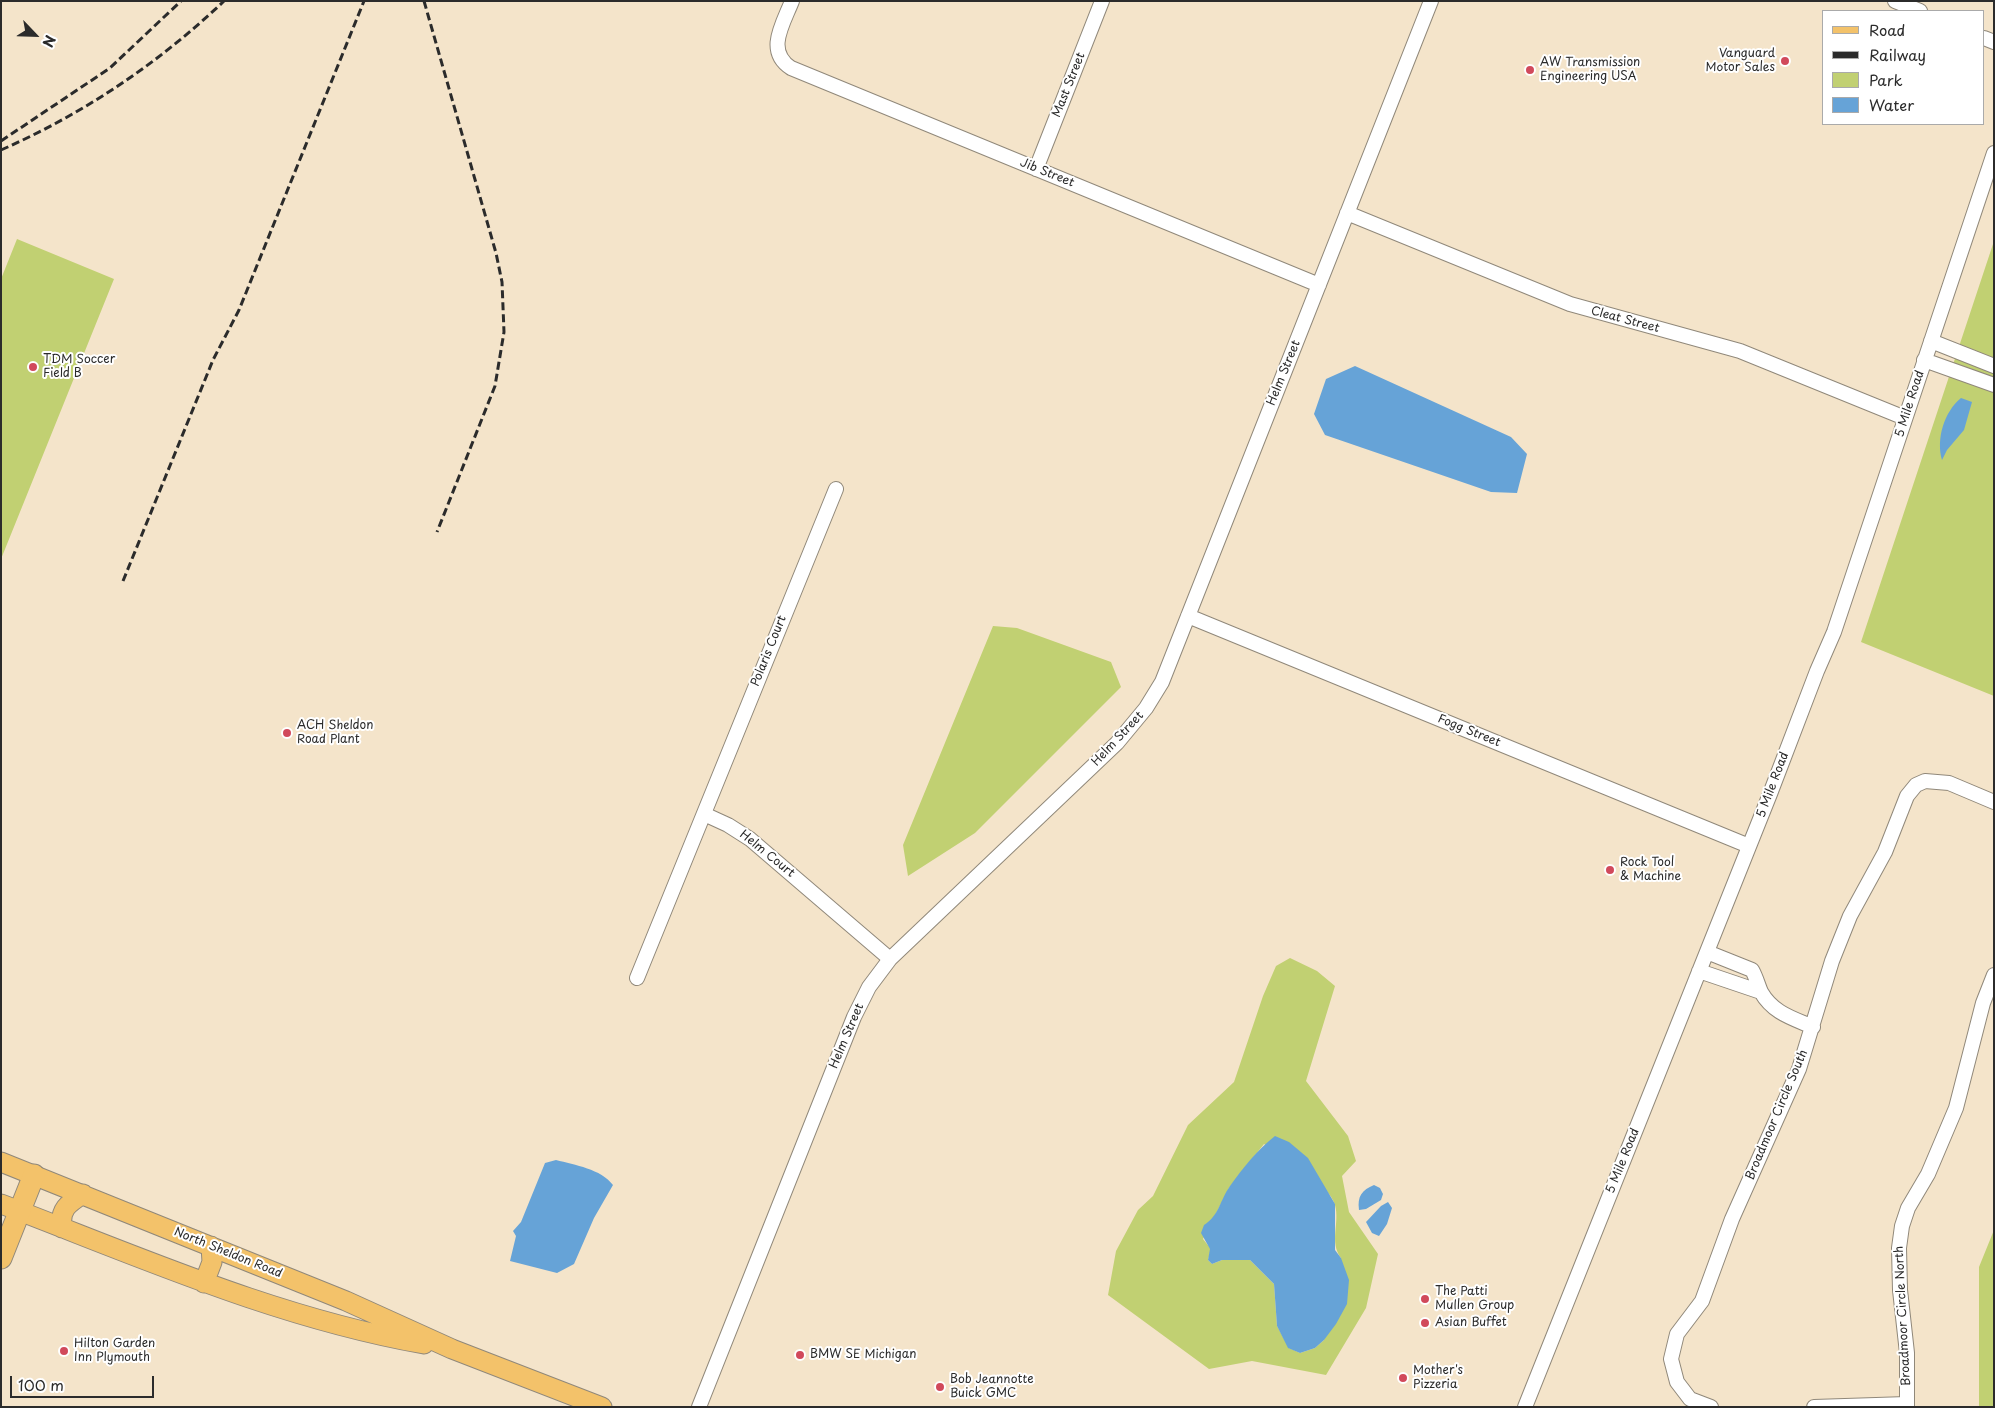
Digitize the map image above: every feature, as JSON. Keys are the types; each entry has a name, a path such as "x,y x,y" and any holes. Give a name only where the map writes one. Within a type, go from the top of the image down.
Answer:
{"highway":[{"path":"1,1258 11,1208 34,1175"}],"main road":[{"name":"North Sheldon Road","path":"1,1162 346,1301 452,1349 602,1407"},
{"path":"62,1228 61,1216 64,1208 83,1194"},
{"name":"North Sheldon Road","path":"11,1208 247,1298 390,1338 452,1349"},
{"path":"204,1283 213,1257 211,1246"}],"street":[{"name":"Jib Street","path":"792,1 777,42 779,56 791,68 1319,285"},
{"name":"Mast Street","path":"1036,169 1102,1"},
{"name":"Helm Street","path":"699,1407 854,1017 869,987 890,959 1131,728 1162,682 1431,1"},
{"path":"1895,1 1918,10"},
{"name":"5 Mile Road","path":"1525,1407 1749,846 1816,671 1834,632 1994,152"},
{"name":"Cleat Street","path":"1347,213 1570,304 1740,351 1905,418"},
{"path":"1931,341 1994,366"},
{"path":"1924,360 1994,384"},
{"name":"Polaris Court","path":"704,814 836,489"},
{"name":"Fogg Street","path":"1188,616 1749,846"},
{"name":"Broadmoor Circle South","path":"1710,1407 1690,1399 1678,1382 1671,1359 1677,1334 1702,1301 1732,1219 1799,1069 1832,961 1850,916 1885,852 1907,796 1916,785 1925,781 1949,783 1994,802"},
{"path":"637,978 704,814"},
{"name":"Helm Court","path":"704,814 728,825 750,839 890,959"},
{"path":"1707,952 1752,970 1761,992 1780,1014 1812,1027"},
{"path":"1699,971 1761,992"},
{"name":"Broadmoor Circle North","path":"1907,1405 1907,1353 1900,1282 1899,1248 1902,1226 1908,1208 1928,1174 1956,1108 1983,1003 1994,975"},
{"path":"1814,1407 1907,1405"}],"green space":[{"path":"17,239 114,279 1,559 1,279"},
{"path":"1994,241 1994,696 1861,642"},
{"path":"993,626 1017,628 1111,662 1121,687 975,833 908,876 903,845"},
{"path":"1290,958 1317,971 1335,986 1306,1081 1348,1136 1356,1161 1342,1176 1349,1212 1378,1254 1366,1308 1326,1375 1252,1361 1209,1369 1108,1295 1116,1251 1138,1210 1153,1196 1188,1125 1234,1082 1263,996 1276,966","holes":["1264,1144 1315,1179 1331,1197 1335,1205 1335,1239 1341,1258 1324,1340 1315,1348 1300,1353 1289,1348 1277,1326 1274,1284 1250,1260 1222,1260 1212,1264 1208,1260 1211,1249 1203,1239 1229,1188"]},
{"path":"1994,1230 1994,1407 1979,1407 1979,1267"}],"water":[{"path":"1355,366 1511,437 1527,454 1517,493 1491,492 1325,435 1314,414 1326,379"},
{"path":"1961,398 1972,402 1964,430 1947,450 1942,460 1940,443 1943,426 1950,411"},
{"path":"1275,1136 1289,1142 1308,1158 1335,1204 1335,1250 1341,1258 1349,1280 1347,1304 1336,1324 1324,1340 1315,1348 1300,1353 1288,1348 1277,1326 1274,1284 1250,1260 1222,1260 1212,1264 1208,1260 1210,1249 1201,1233 1204,1225 1213,1217 1227,1191 1240,1173 1256,1153"},
{"path":"556,1160 595,1171 613,1185 594,1218 574,1264 557,1273 510,1261 516,1236 513,1231 521,1222 545,1163"},
{"path":"1374,1185 1380,1188 1383,1194 1381,1200 1366,1209 1359,1210 1361,1194"},
{"path":"1388,1202 1392,1208 1387,1224 1379,1236 1372,1233 1366,1222 1381,1206"}],"railway":[{"path":"1,141 110,68 181,1"},
{"path":"1,150 61,120 119,85 173,45 224,1"},
{"path":"123,581 213,360 239,310 364,1"},
{"path":"424,1 496,253 502,282 504,332 495,386 437,532"}],"place":[{"name":"Vanguard Motor Sales","path":"1785,61"},
{"name":"AW Transmission Engineering USA","path":"1530,70"},
{"name":"TDM Soccer Field B","path":"33,367"},
{"name":"ACH Sheldon Road Plant","path":"287,733"},
{"name":"Rock Tool & Machine","path":"1610,870"},
{"name":"The Patti Mullen Group","path":"1425,1299"},
{"name":"Asian Buffet","path":"1425,1323"},
{"name":"Hilton Garden Inn Plymouth","path":"64,1351"},
{"name":"BMW SE Michigan","path":"800,1355"},
{"name":"Mother's Pizzeria","path":"1403,1378"},
{"name":"Bob Jeannotte Buick GMC","path":"940,1387"}]}
